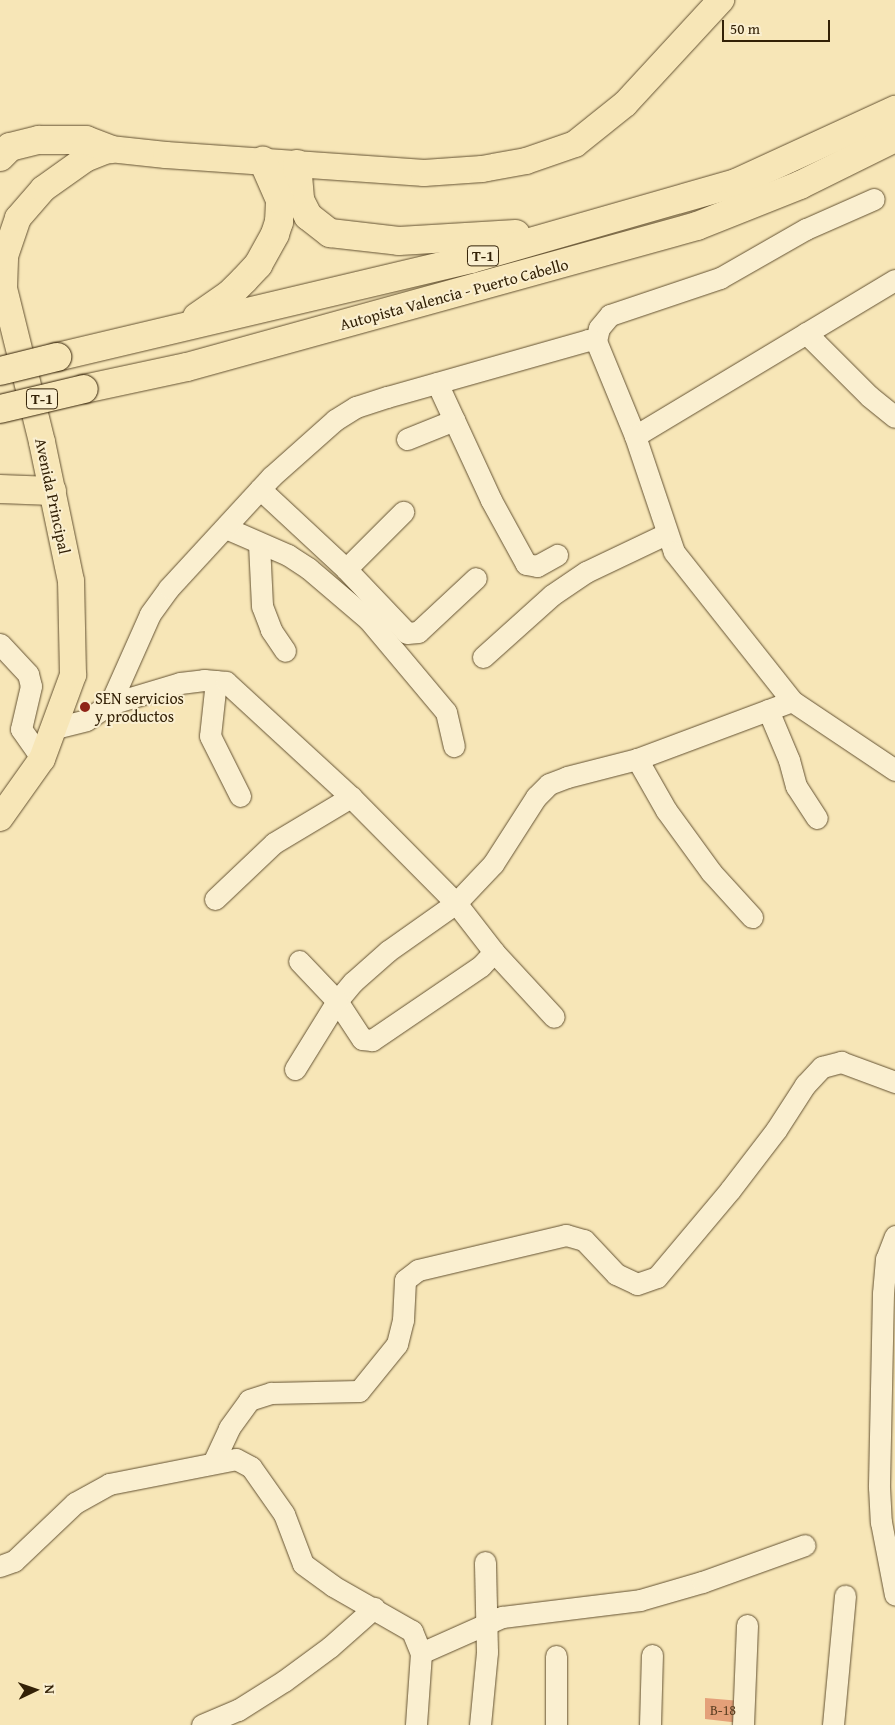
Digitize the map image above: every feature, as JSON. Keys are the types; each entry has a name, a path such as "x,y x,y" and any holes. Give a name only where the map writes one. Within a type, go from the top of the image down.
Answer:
{"highway":[{"name":"Autopista Valencia - Puerto Cabello","path":"0,371 471,259 736,183 895,110"},
{"name":"Autopista Valencia - Puerto Cabello","path":"0,409 187,367 688,228 800,185 895,138"},
{"path":"0,157 10,147 39,140 86,140 110,148"},
{"path":"155,333 213,307 258,265 274,234 280,210 277,188 263,161"},
{"path":"297,164 300,200 308,216 318,227 350,237 400,241 575,229"},
{"path":"0,489 46,497"}],"main road":[{"path":"110,148 297,164 424,172 482,169 526,161 575,144 625,104 721,0"},
{"name":"Avenida Principal","path":"0,818 42,759 73,675 71,581 46,497 4,288 5,256 18,218 43,190 85,159 110,148"}],"street":[{"path":"874,199 806,228 720,278 610,315 599,328 596,341 635,436 666,534 674,552 792,701 895,770"},
{"path":"635,436 895,280"},
{"path":"806,334 869,396 895,417"},
{"path":"110,704 150,614 260,489 312,439 356,407 588,340 596,341"},
{"path":"437,383 491,500 526,564 537,566 558,555"},
{"path":"407,439 454,420"},
{"path":"260,489 346,569 398,626 413,634 476,578"},
{"path":"346,569 403,512"},
{"path":"226,528 260,544 288,554 308,568 368,619 446,712 454,746"},
{"path":"483,657 552,595 586,572 666,534"},
{"path":"260,544 262,606 271,630 285,651"},
{"path":"0,644 28,674 31,686 20,729 42,759"},
{"path":"216,681 210,736 240,796"},
{"path":"55,728 86,720 110,704 180,683 226,682 243,694 351,797 456,903 494,952 554,1017"},
{"path":"295,1069 338,1001 353,982 388,951 456,903 493,864 536,797 549,784 567,777 637,759 792,701"},
{"path":"768,710 789,760 796,786 816,818"},
{"path":"637,759 666,810 711,872 752,917"},
{"path":"215,899 274,843 351,797"},
{"path":"299,961 338,1001 362,1039 372,1040 481,966 494,952"},
{"path":"213,1463 229,1428 249,1400 271,1393 359,1391 397,1344 403,1320 405,1280 418,1270 566,1235 584,1240 616,1274 637,1284 656,1277 730,1190 776,1130 804,1085 822,1067 841,1062 895,1082"},
{"path":"895,1236 886,1259 883,1293 879,1487 881,1522 895,1595"},
{"path":"0,1566 14,1561 75,1503 109,1484 236,1459 251,1467 284,1514 303,1564 412,1631 421,1653 416,1725"},
{"path":"421,1653 487,1622 516,1614 640,1600 702,1582 805,1545"},
{"path":"480,1725 487,1622 485,1562"},
{"path":"833,1725 845,1596"},
{"path":"202,1725 224,1721 284,1681 330,1647 374,1608"},
{"path":"743,1725 748,1625"},
{"path":"650,1725 652,1655"},
{"path":"556,1656 556,1725"}],"building":[{"path":"705,1698 741,1701 740,1723 705,1719"}],"place":[{"name":"SEN servicios y productos","path":"85,707"}]}
